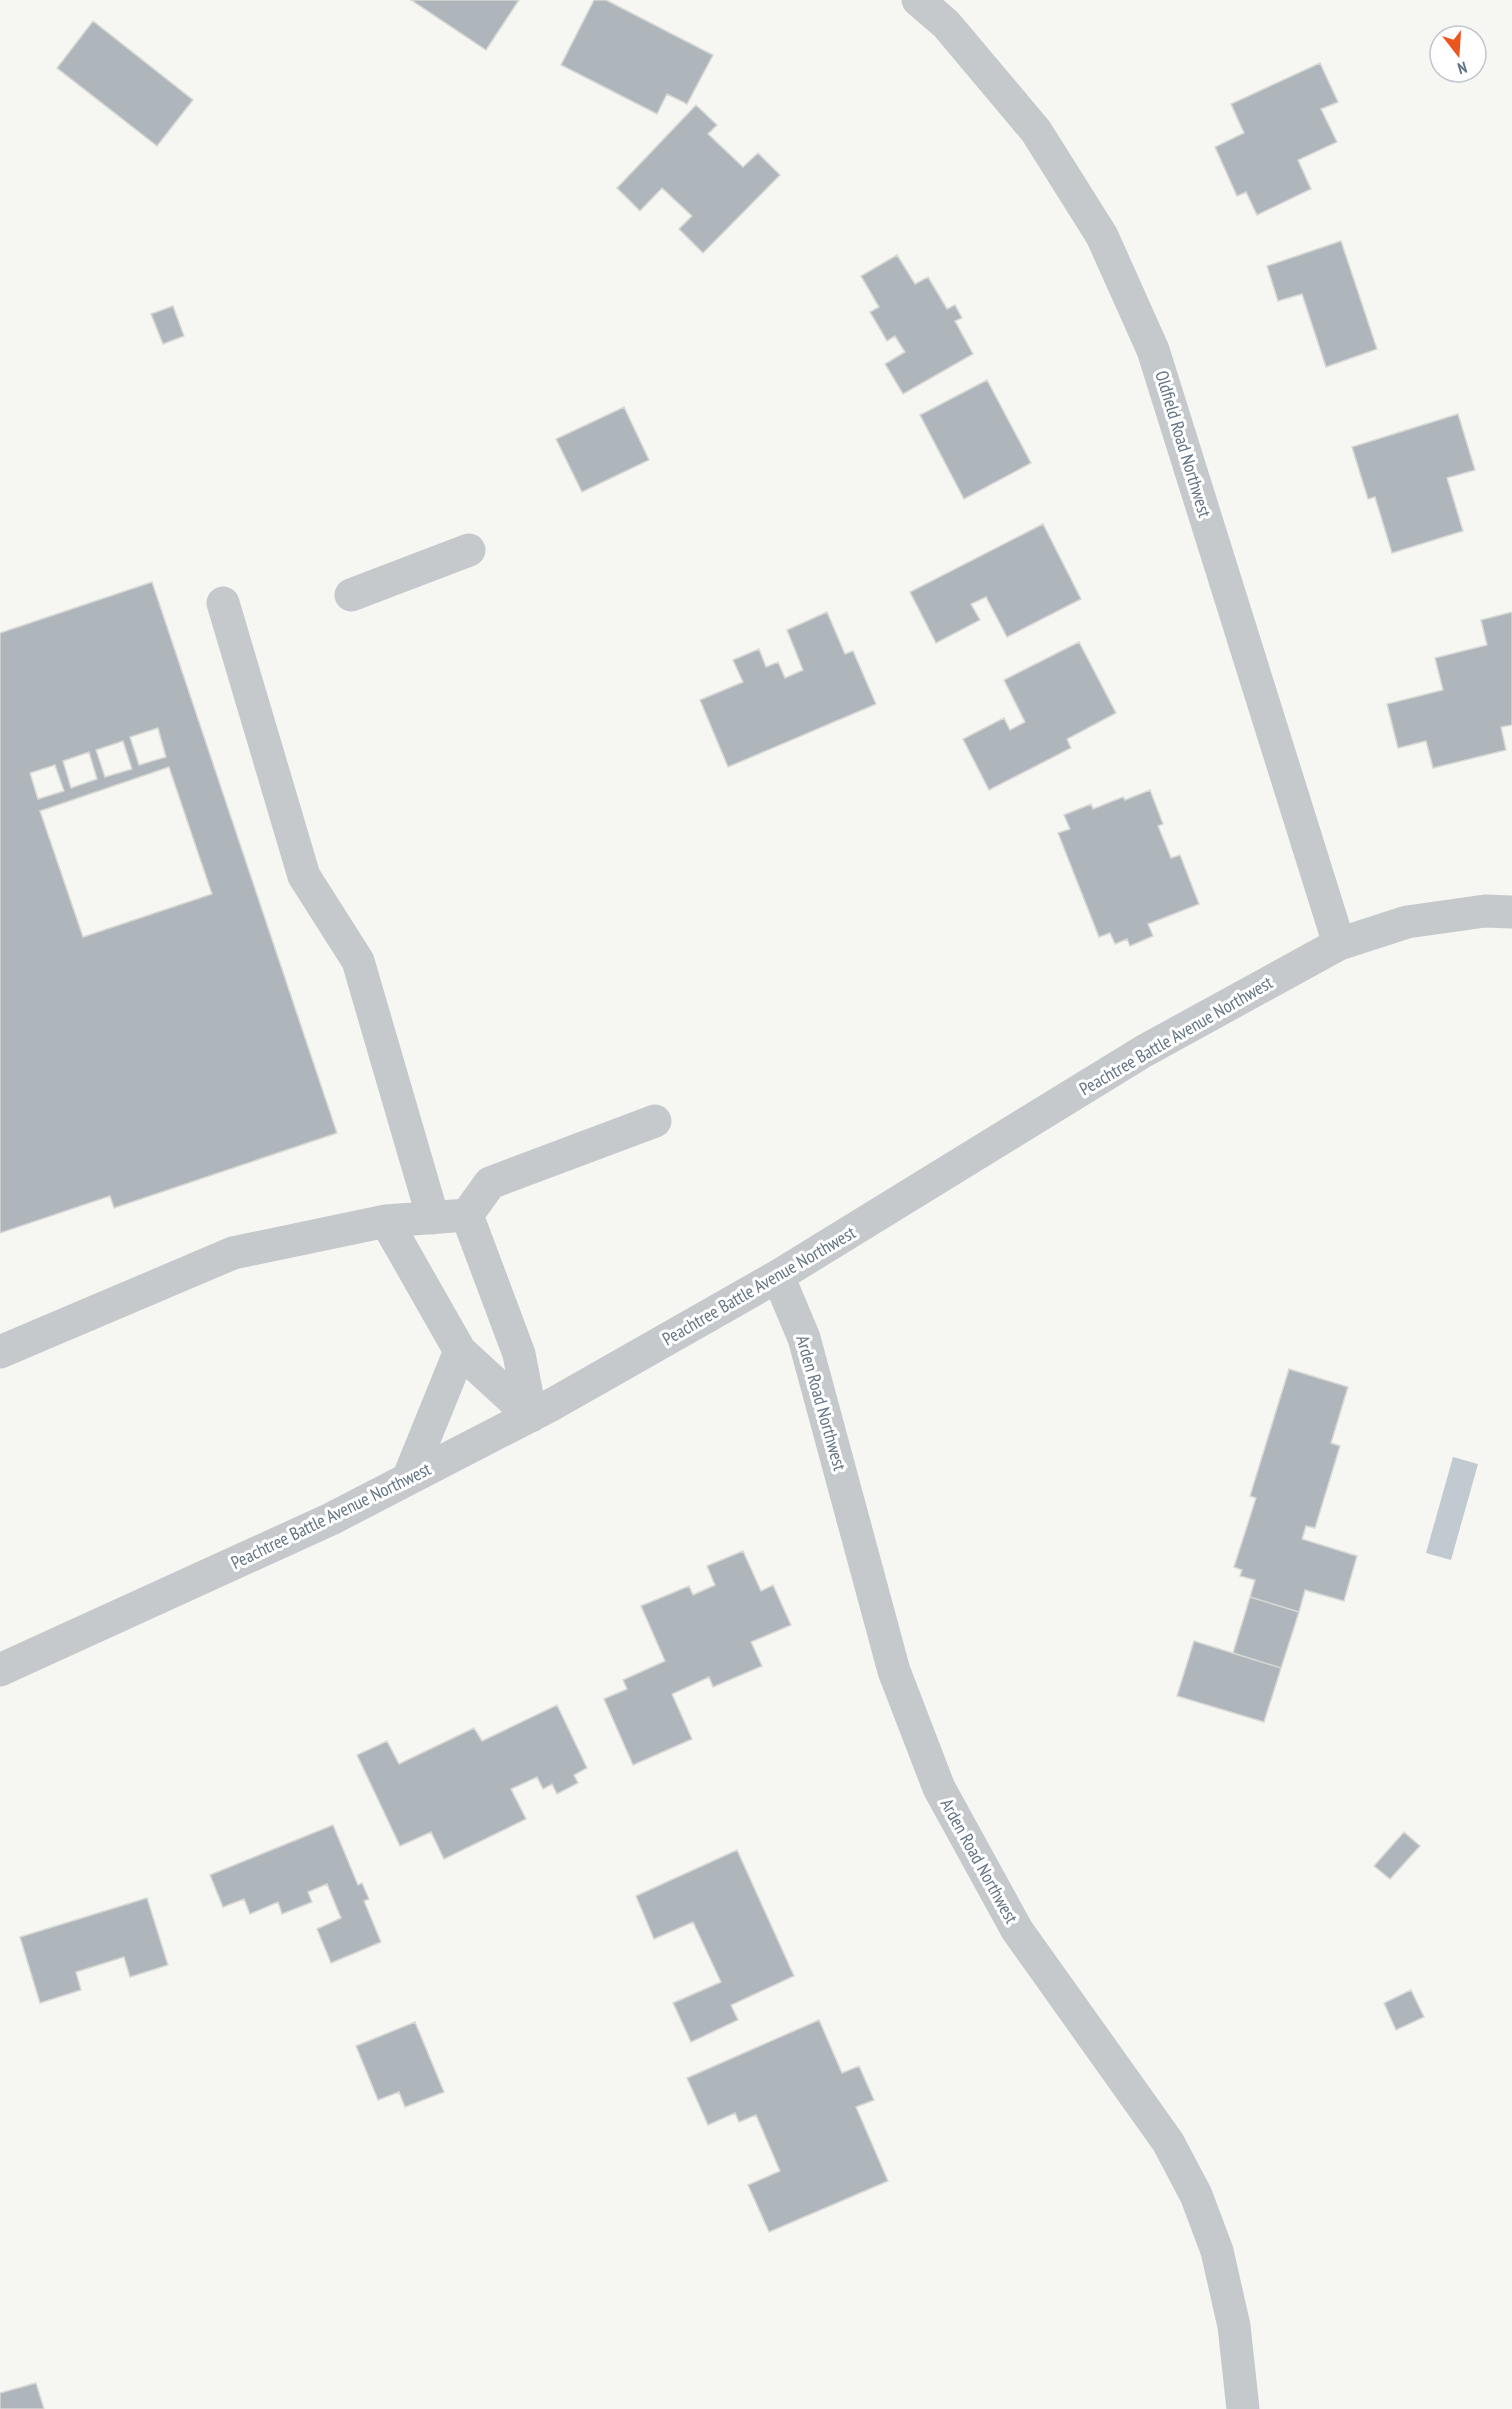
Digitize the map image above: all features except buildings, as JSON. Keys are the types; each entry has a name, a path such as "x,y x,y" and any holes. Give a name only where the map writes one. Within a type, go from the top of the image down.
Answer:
{"street":[{"name":"Oldfield Road Northwest","path":"918,0 946,24 1036,131 1102,236 1153,350 1339,944"},
{"path":"351,594 469,550"},
{"path":"223,603 304,876 358,962 433,1218"},
{"name":"Peachtree Battle Avenue Northwest","path":"0,1670 331,1519 531,1416 778,1276 1144,1051 1339,944 1407,922 1485,911 1512,912"},
{"path":"0,1352 233,1253 386,1221 467,1215 490,1184 655,1121"},
{"path":"467,1215 519,1354 531,1416"},
{"path":"386,1221 460,1351 531,1416"},
{"name":"Arden Road Northwest","path":"778,1276 804,1338 894,1671 939,1788 1017,1930 1168,2142 1196,2195 1217,2251 1234,2326 1243,2409"},
{"path":"408,1479 460,1351"}],"shaded area":[{"path":"1453,1457 1478,1464 1451,1560 1426,1553"}]}
